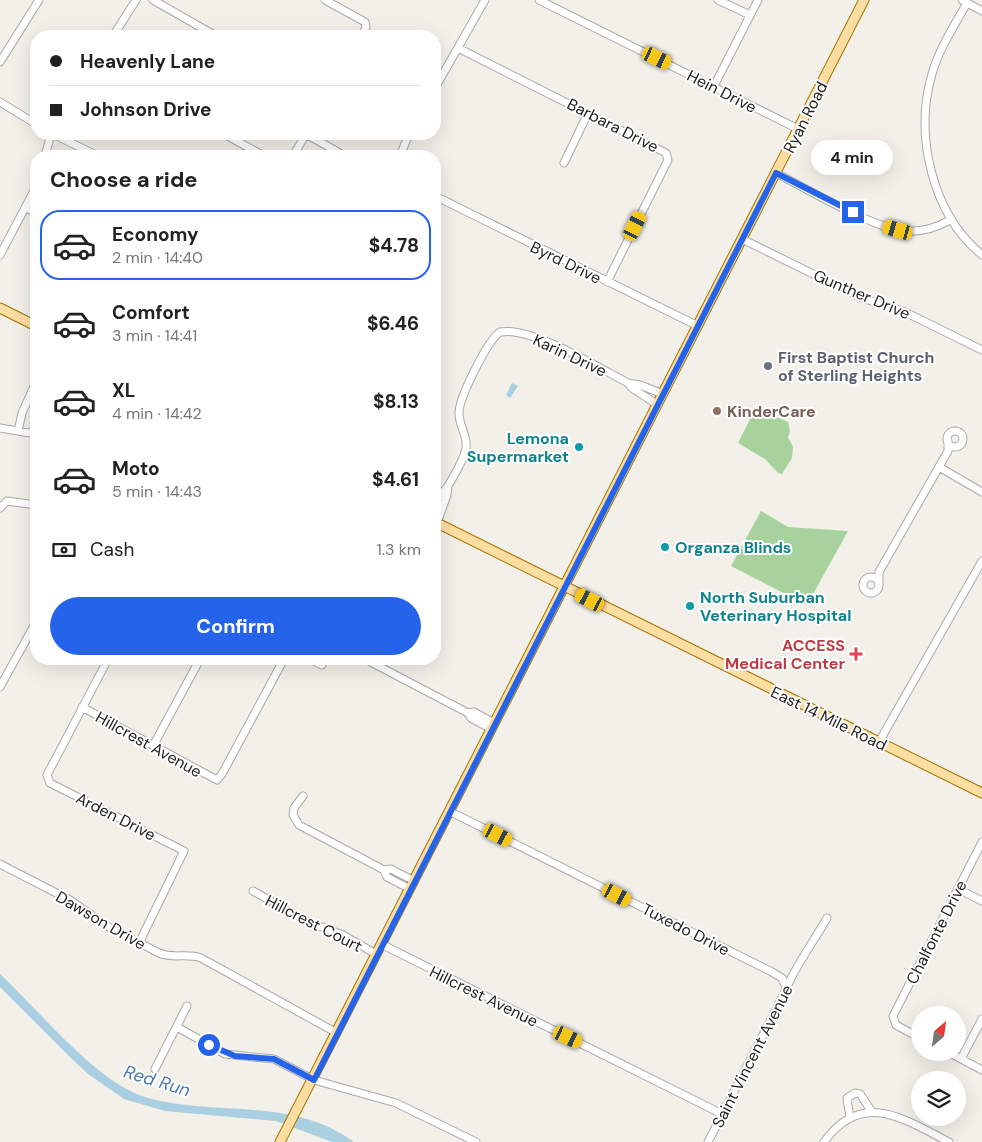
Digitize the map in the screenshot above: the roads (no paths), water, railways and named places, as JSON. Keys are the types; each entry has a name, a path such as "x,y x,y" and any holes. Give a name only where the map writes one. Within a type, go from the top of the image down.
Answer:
{"main road":[{"name":"Ryan Road","path":"281,1141 314,1080 381,944 864,0"},
{"path":"0,308 30,323"},
{"name":"East 14 Mile Road","path":"441,526 982,793"}],"street":[{"path":"0,62 40,0"},
{"path":"117,30 136,0"},
{"path":"153,0 206,30"},
{"path":"325,0 366,24 364,30"},
{"path":"441,78 485,0"},
{"name":"Hein Drive","path":"538,0 798,129"},
{"path":"718,0 750,16"},
{"path":"714,86 758,0"},
{"path":"982,11 964,1 938,56 926,100 926,142 936,182 950,220 962,236 982,255"},
{"name":"Barbara Drive","path":"458,48 664,150 668,158 607,282"},
{"path":"0,102 30,120"},
{"path":"564,163 588,113"},
{"path":"65,140 85,150"},
{"path":"235,140 253,150"},
{"path":"317,140 334,150"},
{"path":"776,173 874,222 898,230 922,230 950,220"},
{"name":"Byrd Drive","path":"441,199 698,326"},
{"path":"0,256 30,201"},
{"name":"Gunther Drive","path":"742,239 862,298 905,312 982,350"},
{"name":"Karin Drive","path":"441,508 448,486 466,449 466,441 459,416 460,402 491,342 500,332 512,332 538,338 628,383 640,384 663,394"},
{"name":"Karin Drive","path":"628,383 632,388 658,404"},
{"path":"18,431 24,406 30,394"},
{"path":"0,428 30,433"},
{"path":"879,572 864,582 866,591 876,592 879,572 948,451 950,433 960,432 963,440 956,447 948,451"},
{"path":"948,442 951,446 956,447"},
{"path":"939,468 982,492"},
{"name":"Karin Drive","path":"441,495 448,486"},
{"path":"0,508 8,501 30,504"},
{"path":"879,742 982,561"},
{"path":"870,577 879,582"},
{"path":"0,687 30,633"},
{"path":"82,707 105,665"},
{"path":"153,746 197,665"},
{"name":"Hillcrest Avenue","path":"82,707 217,780 281,665"},
{"path":"376,665 468,714 471,718 493,726"},
{"name":"Arden Drive","path":"82,707 48,773 48,780 57,787 184,851 140,943"},
{"path":"303,796 294,808 293,815 300,825 384,870 387,877 412,885"},
{"name":"Tuxedo Drive","path":"449,811 770,971 782,978 785,985"},
{"name":"Chalfonte Drive","path":"911,1032 894,1022 893,1016 982,842"},
{"name":"Dawson Drive","path":"0,864 70,900 107,926 163,955 191,955 201,958 337,1033"},
{"path":"958,889 982,901"},
{"name":"Hillcrest Court","path":"253,891 309,922 343,935 376,954"},
{"name":"Saint Vincent Avenue","path":"708,1142 784,994 785,985 794,976 828,918"},
{"name":"Hillcrest Avenue","path":"381,944 722,1114"},
{"path":"155,1069 187,1006"},
{"path":"966,1050 982,1019"},
{"path":"177,1027 225,1054 269,1057 314,1080 396,1103 476,1142"},
{"path":"963,1061 982,1070"},
{"path":"852,1117 847,1098 854,1093 860,1094 872,1112"},
{"path":"824,1142 835,1128 852,1117 872,1112 893,1114 949,1142"}],"water":[{"path":"512,383 518,386 510,398 506,395"},
{"name":"Red Run","path":"0,974 89,1062 109,1078 129,1090 148,1098 174,1103 253,1110 305,1118 330,1128 354,1142 332,1142 276,1121 165,1111 124,1099 88,1074 0,987"}],"place":[{"name":"First Baptist Church of Sterling Heights","path":"768,366"},
{"name":"KinderCare","path":"717,411"},
{"name":"Lemona Supermarket","path":"579,447"},
{"name":"Organza Blinds","path":"665,547"},
{"name":"North Suburban Veterinary Hospital","path":"690,606"},
{"name":"ACCESS Medical Center","path":"856,654"}]}
